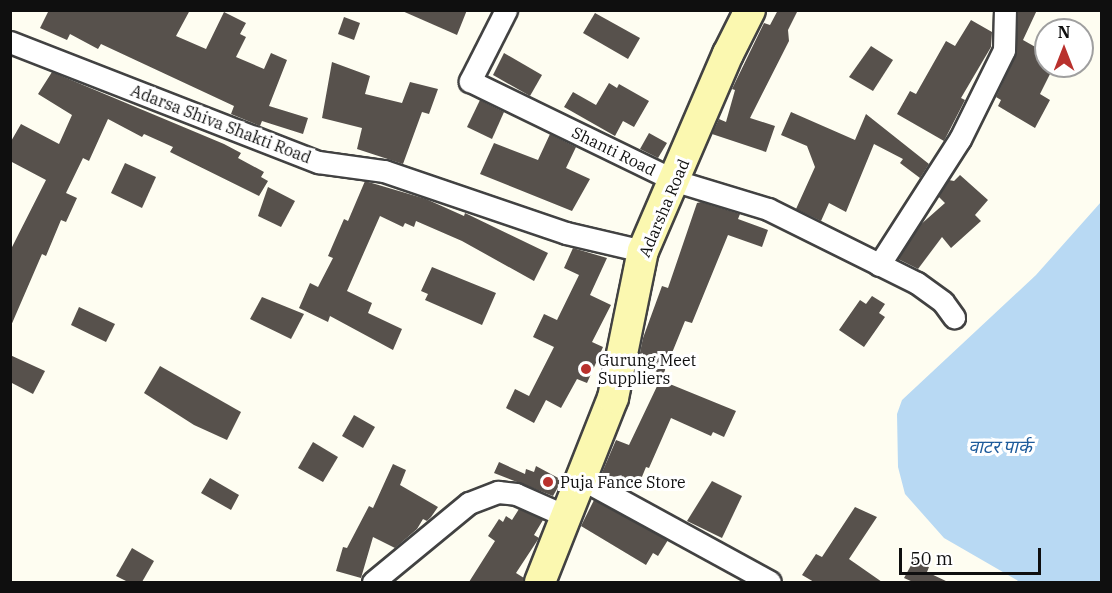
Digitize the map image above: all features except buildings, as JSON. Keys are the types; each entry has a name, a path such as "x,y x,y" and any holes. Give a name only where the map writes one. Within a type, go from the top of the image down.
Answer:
{"main road":[{"name":"Adarsha Road","path":"540,582 568,517 613,398 643,251 676,181 728,54 750,10"}],"street":[{"name":"Shanti Road","path":"506,10 470,81 676,181 768,209 917,283 943,302 954,317"},
{"path":"879,264 965,129 1004,50 1005,10"},
{"name":"Adarsa Shiva Shakti Road","path":"10,42 318,162 384,171 566,233 643,251"},
{"path":"582,479 770,582"},
{"path":"373,582 469,503 498,492 516,494 568,517"}],"water":[{"name":"वाटर पार्क","path":"1101,202 1101,582 1020,582 944,538 905,494 898,467 897,414 902,400 1036,275"}],"place":[{"name":"Gurung Meet Suppliers","path":"586,369"},
{"name":"Puja Fance Store","path":"548,482"}]}
